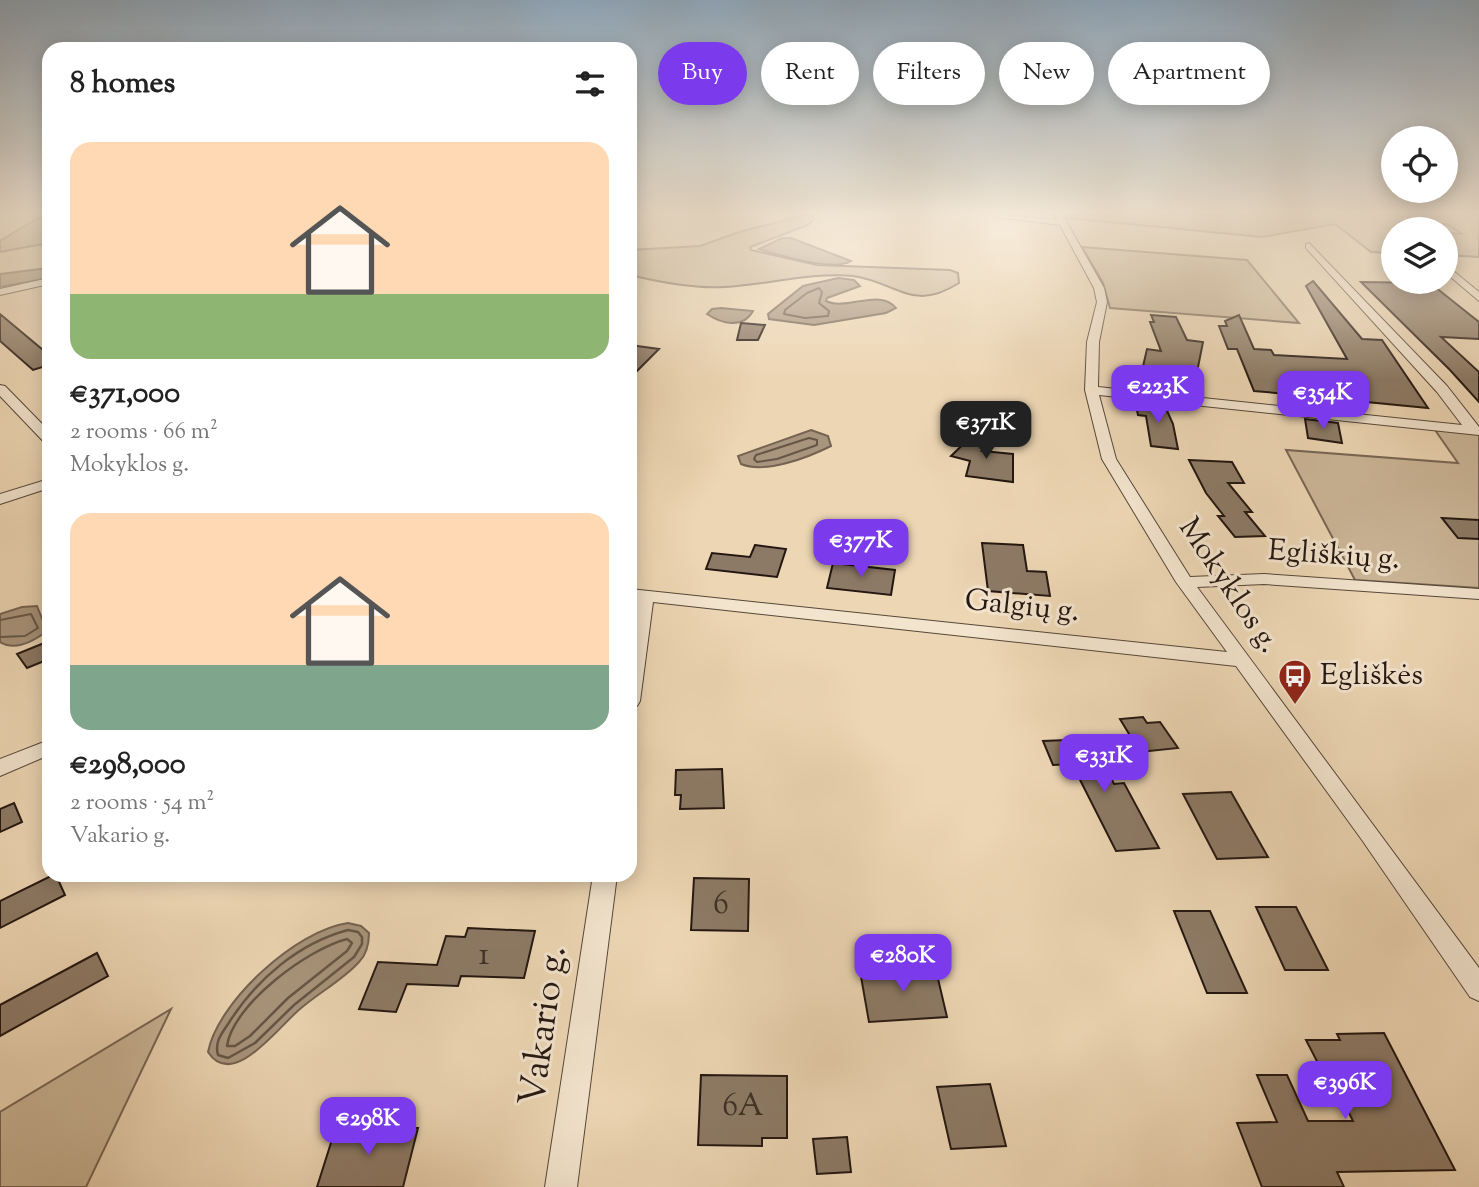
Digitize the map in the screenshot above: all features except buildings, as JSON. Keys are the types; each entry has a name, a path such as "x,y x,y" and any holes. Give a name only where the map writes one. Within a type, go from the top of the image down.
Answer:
{"street":[{"name":"Mokyklos g.","path":"1088,269 1099,288 1102,302 1093,342 1091,390 1109,459 1185,582 1370,834 1479,989"},
{"path":"1331,269 1442,389 1476,431"},
{"path":"1458,279 1479,298"},
{"path":"0,292 42,283"},
{"path":"0,389 42,432"},
{"path":"1091,390 1476,431"},
{"path":"0,499 42,485"},
{"name":"Egliškių g.","path":"1185,582 1264,579 1479,594"},
{"name":"Galgių g.","path":"637,595 1241,660"},
{"path":"0,768 42,750"},
{"name":"Vakario g.","path":"561,1187 604,882"}],"shaded area":[{"path":"637,269 950,270 958,273 959,283 943,292 916,296 868,279 837,275 713,287 637,277"},
{"path":"1095,269 1255,269 1299,323 1110,308 1103,283"},
{"path":"1435,430 1479,433 1479,588 1355,580 1286,450 1458,463"},
{"path":"171,1009 86,1187 0,1187 0,1112"}],"water":[{"path":"42,269 42,279 0,287 0,274"},
{"path":"838,278 854,280 860,286 827,298 826,301 844,304 881,300 896,308 886,313 814,325 769,319 768,314 803,286"},
{"path":"712,309 753,311 744,320 732,323 707,314"},
{"path":"811,430 828,436 831,446 798,460 774,466 751,467 741,464 738,456"},
{"path":"37,606 42,618 42,634 18,645 0,642 0,614 22,607"},
{"path":"348,923 361,926 369,933 366,952 353,969 307,1003 269,1040 243,1060 230,1064 218,1062 208,1052 227,1011 263,971 306,939 328,928"}],"place":[{"name":"Egliškės","path":"1295,706"}]}
